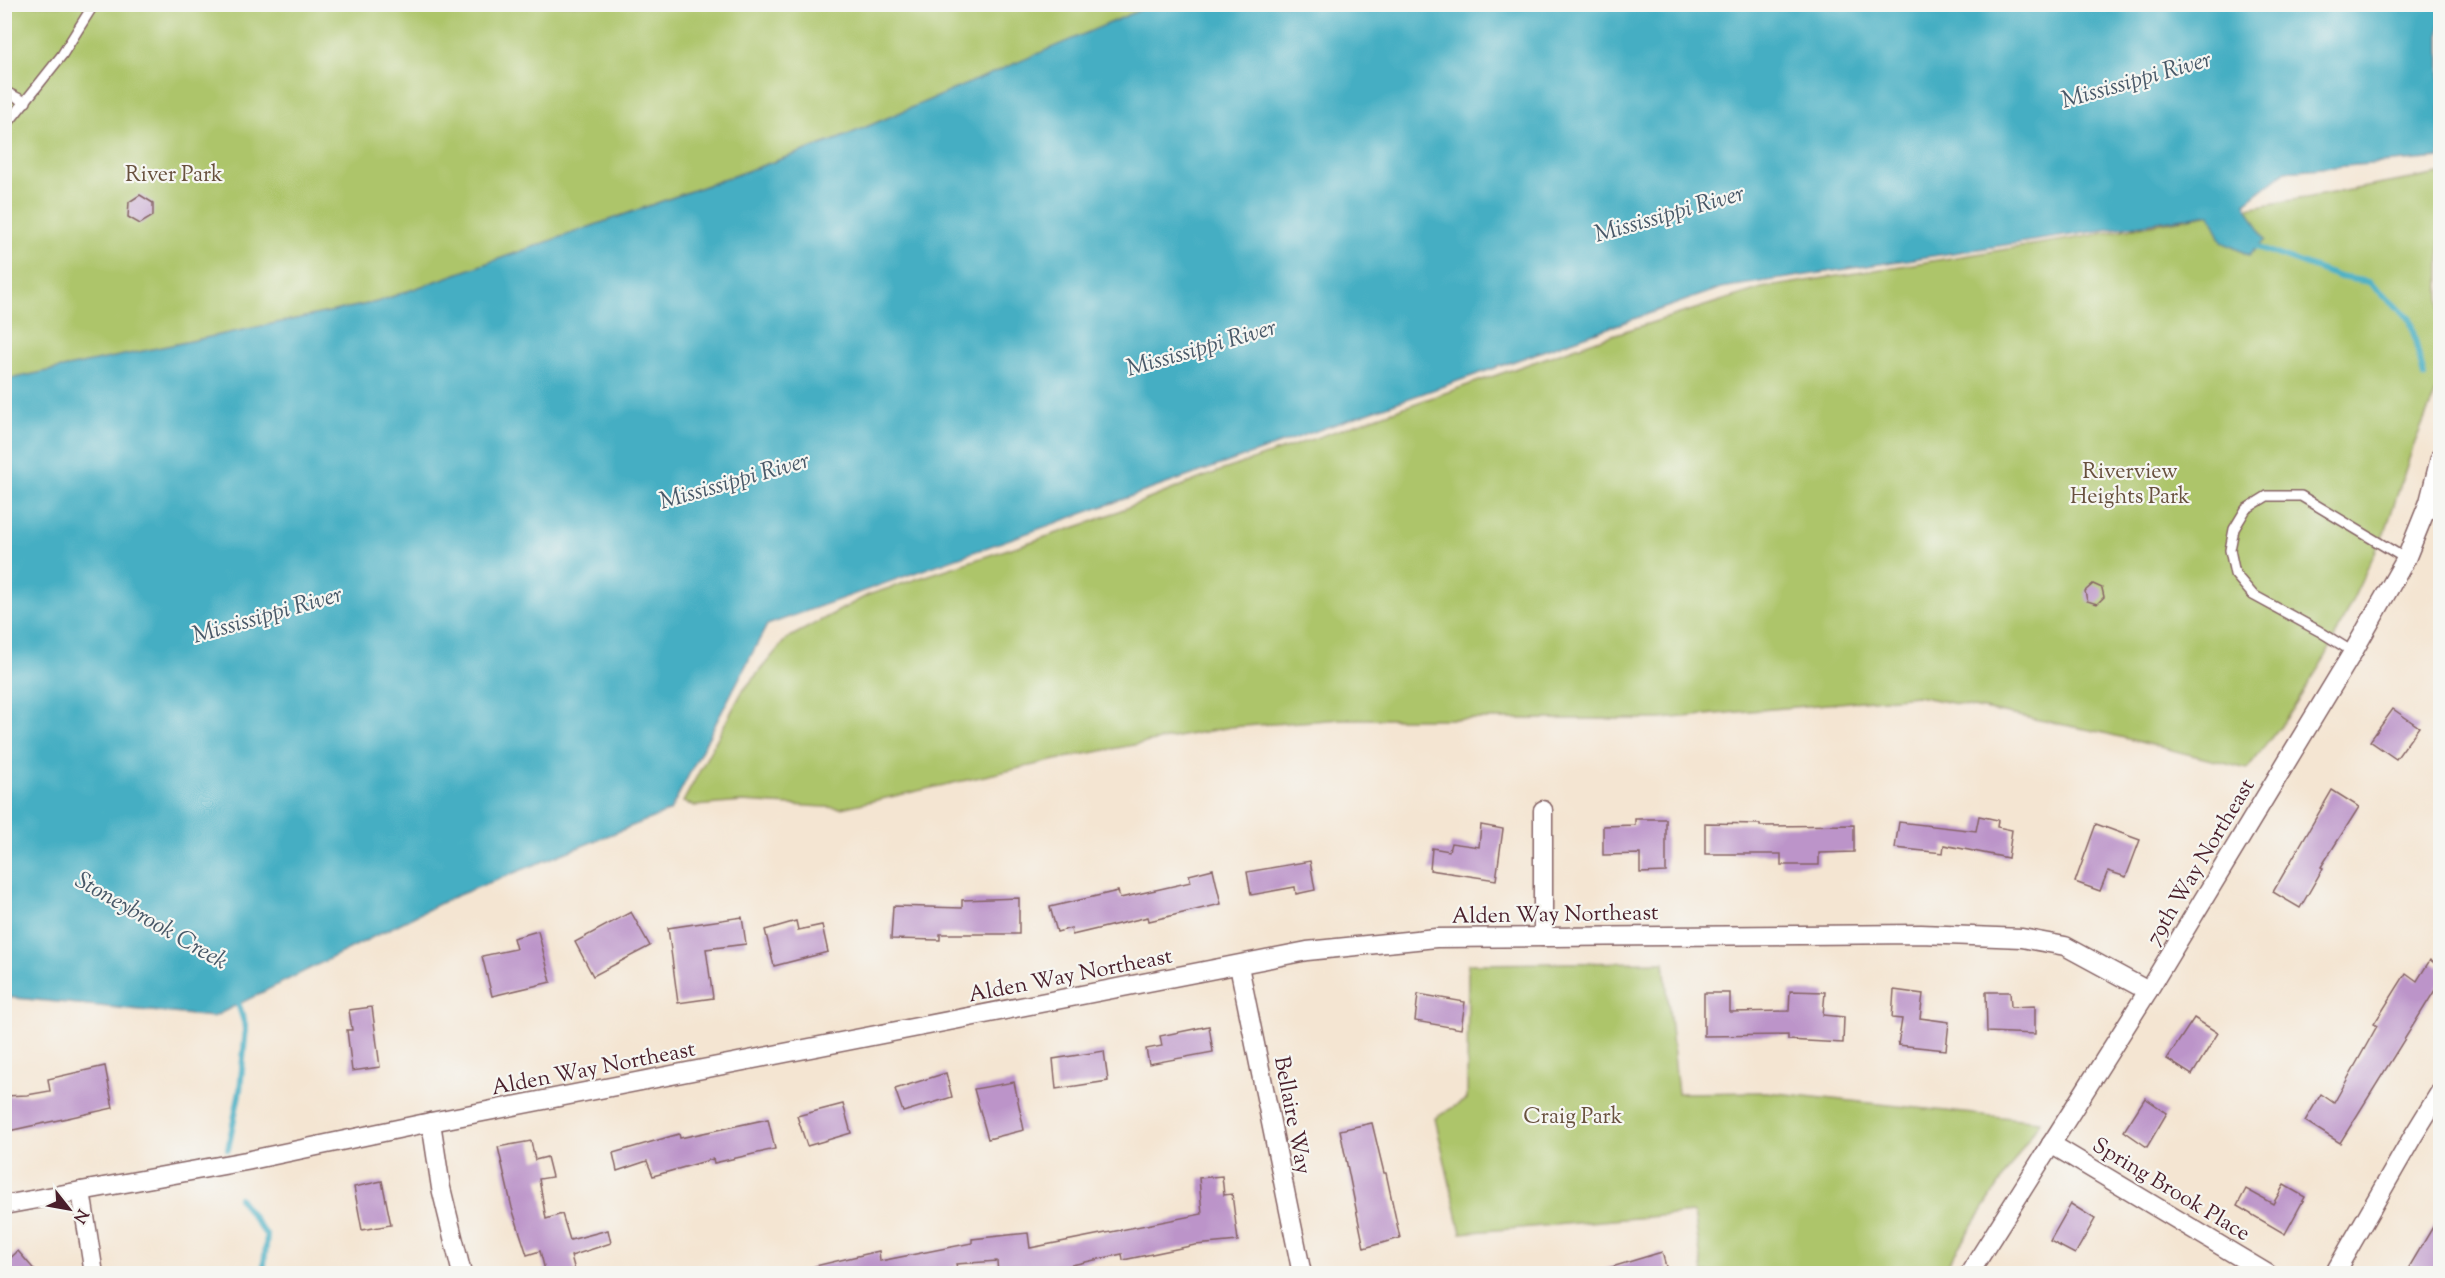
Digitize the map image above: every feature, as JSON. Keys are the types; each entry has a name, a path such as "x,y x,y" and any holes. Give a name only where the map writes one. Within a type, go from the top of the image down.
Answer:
{"street":[{"name":"79th Way Northeast","path":"1969,1274 2148,991 2353,652 2406,559 2429,502 2440,458"},
{"path":"1543,810 1543,937"},
{"name":"Alden Way Northeast","path":"4,1205 246,1161 431,1122 1307,951 1436,938 1921,934 2022,938 2065,946 2148,991"},
{"name":"Bellaire Way","path":"1239,966 1302,1274"},
{"path":"2334,1274 2440,1092"},
{"path":"431,1122 441,1188 462,1274"},
{"name":"Spring Brook Place","path":"2051,1144 2268,1274"},
{"path":"81,1191 94,1274"}],"lane":[{"path":"4,128 62,55 94,4"},
{"path":"4,91 26,102"},
{"path":"2353,652 2319,630 2253,595 2235,574 2230,550 2234,529 2246,509 2267,496 2301,496 2406,559"}],"green space":[{"name":"River Park","path":"5,5 1154,5 838,139 377,302 5,380"},
{"name":"Riverview Heights Park","path":"2440,174 2440,382 2413,447 2386,529 2326,656 2289,715 2247,769 2100,732 1917,696 1661,719 1341,719 1231,727 1074,756 841,808 742,802 695,806 683,802 742,692 786,639 868,595 1091,522 1209,475 1606,337 1762,288 2077,238"},
{"name":"Craig Park","path":"1664,962 1678,1093 1767,1092 2040,1121 1942,1273 1703,1273 1694,1213 1461,1233 1435,1118 1467,1099 1468,964"}],"water":[{"name":"Mississippi River","path":"1154,4 2440,5 2440,158 2286,171 2245,203 2265,240 2249,255 2222,242 2210,214 1721,288 767,625 670,811 451,898 213,1017 5,997 5,380 377,302 838,139"}],"building":[{"path":"140,195 153,203 153,216 140,224 128,217 129,202"},
{"path":"2093,584 2102,588 2104,597 2097,604 2087,601 2085,591"},
{"path":"2393,709 2419,727 2396,759 2370,741"},
{"path":"2332,790 2359,807 2321,867 2323,868 2300,908 2273,892"},
{"path":"1979,816 1998,820 1997,827 2012,830 2008,858 1944,845 1943,853 1895,848 1899,822 1976,831"},
{"path":"1635,819 1666,819 1666,872 1640,873 1640,854 1603,855 1603,826 1635,825"},
{"path":"1705,823 1760,824 1760,826 1854,825 1854,852 1819,853 1819,865 1781,865 1781,854 1705,854"},
{"path":"2096,824 2140,840 2126,877 2108,871 2100,891 2075,882"},
{"path":"1481,825 1503,829 1496,880 1430,870 1432,848 1449,851 1451,843 1479,847"},
{"path":"1310,861 1315,890 1296,894 1295,887 1251,895 1247,872"},
{"path":"1213,869 1221,904 1149,921 1148,917 1072,935 1071,928 1057,932 1050,907 1118,891 1120,898 1191,882 1189,875"},
{"path":"1019,898 1019,934 940,934 940,940 891,939 893,906 962,908 962,900"},
{"path":"631,912 650,946 593,976 575,942"},
{"path":"742,917 746,944 706,949 713,998 678,1003 668,928"},
{"path":"796,921 798,930 822,925 828,952 774,966 765,930"},
{"path":"538,931 551,982 492,996 482,956 516,949 513,938"},
{"path":"2430,960 2440,967 2440,982 2340,1143 2305,1121 2321,1094 2334,1103 2377,1026 2374,1024 2406,973 2417,981"},
{"path":"1894,990 1923,994 1920,1018 1949,1022 1946,1050 1898,1045 1902,1019 1892,1018"},
{"path":"1790,991 1825,992 1823,1015 1844,1017 1843,1043 1788,1040 1788,1035 1704,1036 1704,993 1730,993 1730,1012 1789,1011"},
{"path":"1986,992 2010,992 2011,1007 2035,1006 2035,1034 1987,1032"},
{"path":"1418,994 1465,1002 1461,1029 1415,1021"},
{"path":"372,1007 380,1067 352,1071 347,1030 352,1030 349,1010"},
{"path":"2194,1018 2218,1033 2192,1075 2167,1059"},
{"path":"1209,1026 1213,1052 1149,1064 1146,1049 1162,1046 1160,1036"},
{"path":"1104,1051 1108,1081 1056,1089 1053,1059"},
{"path":"105,1066 113,1108 4,1132 4,1096 50,1091 48,1079"},
{"path":"946,1073 952,1097 903,1112 895,1089"},
{"path":"1014,1082 1024,1130 988,1139 974,1089"},
{"path":"2145,1098 2167,1113 2147,1147 2124,1131"},
{"path":"843,1104 851,1133 807,1146 797,1116"},
{"path":"768,1119 775,1149 714,1163 713,1159 653,1176 647,1161 617,1171 613,1153 679,1134 680,1138"},
{"path":"1372,1123 1400,1238 1364,1248 1340,1130"},
{"path":"531,1141 535,1160 547,1157 552,1177 539,1179 546,1219 562,1214 570,1240 608,1230 611,1243 571,1256 576,1274 546,1274 540,1251 527,1255 512,1208 498,1147"},
{"path":"1222,1176 1224,1195 1232,1194 1238,1241 1195,1245 1123,1260 1122,1254 1031,1274 998,1274 997,1261 956,1264 957,1269 934,1274 812,1274 811,1267 879,1251 880,1261 972,1243 972,1239 1028,1233 1030,1248 1202,1214 1199,1178"},
{"path":"382,1181 391,1225 362,1230 354,1187"},
{"path":"2284,1185 2305,1197 2285,1234 2237,1206 2246,1189 2273,1204"},
{"path":"2071,1204 2095,1219 2075,1254 2050,1241"},
{"path":"2440,1215 2440,1274 2405,1274"},
{"path":"18,1251 38,1274 4,1274 4,1264"},
{"path":"1662,1252 1668,1274 1605,1274 1605,1269"}],"waterway":[{"path":"2252,241 2257,247 2340,277 2369,282 2410,319 2424,377"},
{"name":"Stoneybrook Creek","path":"228,1149 240,1090 246,1028 236,997"},
{"name":"Stoneybrook Creek","path":"239,1198 267,1236 263,1274"}]}
